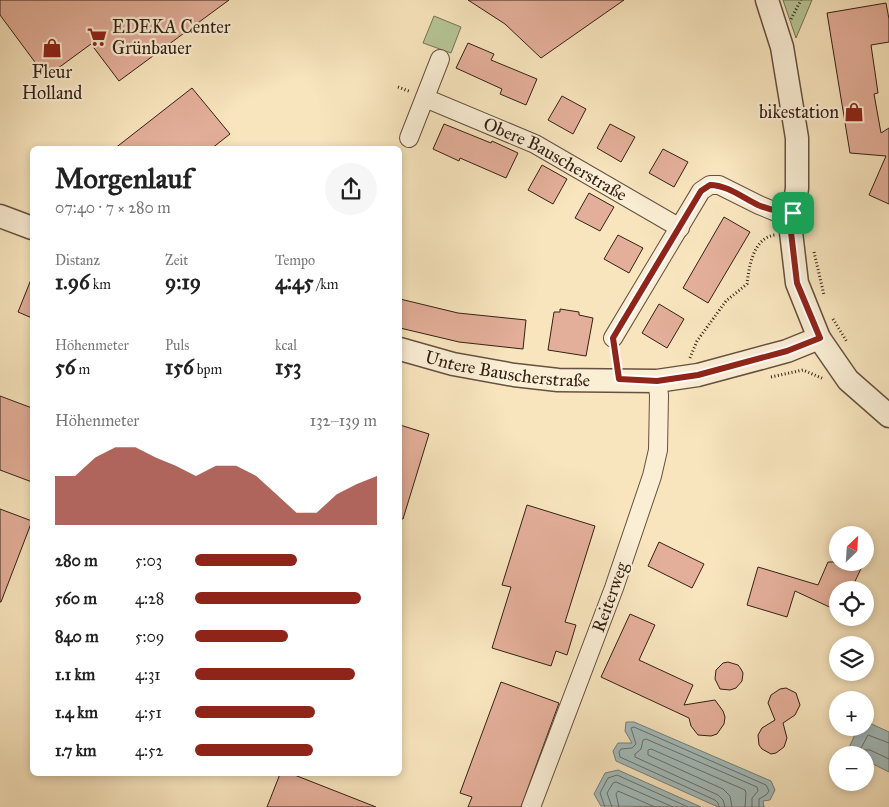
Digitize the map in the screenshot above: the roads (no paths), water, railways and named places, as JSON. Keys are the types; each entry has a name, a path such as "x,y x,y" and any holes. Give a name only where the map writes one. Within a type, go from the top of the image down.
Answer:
{"street":[{"path":"767,0 782,47 796,138 797,188 792,223 797,283 820,338 848,380 889,416"},
{"path":"409,138 440,59"},
{"name":"Obere Bauscherstraße","path":"425,98 535,144 680,228"},
{"path":"613,338 701,191 710,185 719,185 776,212 792,223"},
{"path":"0,216 30,227"},
{"name":"Untere Bauscherstraße","path":"402,350 453,364 514,375 558,380 657,381 698,375 787,351 820,338"},
{"name":"Reiterweg","path":"531,807 614,588 652,476 658,450 659,394 657,381"}],"water":[{"path":"626,722 634,722 771,781 775,790 770,800 763,801 764,807 718,807 616,761 613,751 618,743 632,743 625,731"},
{"path":"874,725 889,732 889,772 874,764 874,746 850,746 854,736 874,736"},
{"path":"618,770 701,807 601,806 594,794 605,773"}],"place":[{"name":"EDEKA Center Grünbauer","path":"97,37"},
{"name":"Fleur Holland","path":"52,48"},
{"name":"bikestation","path":"854,112"}]}
